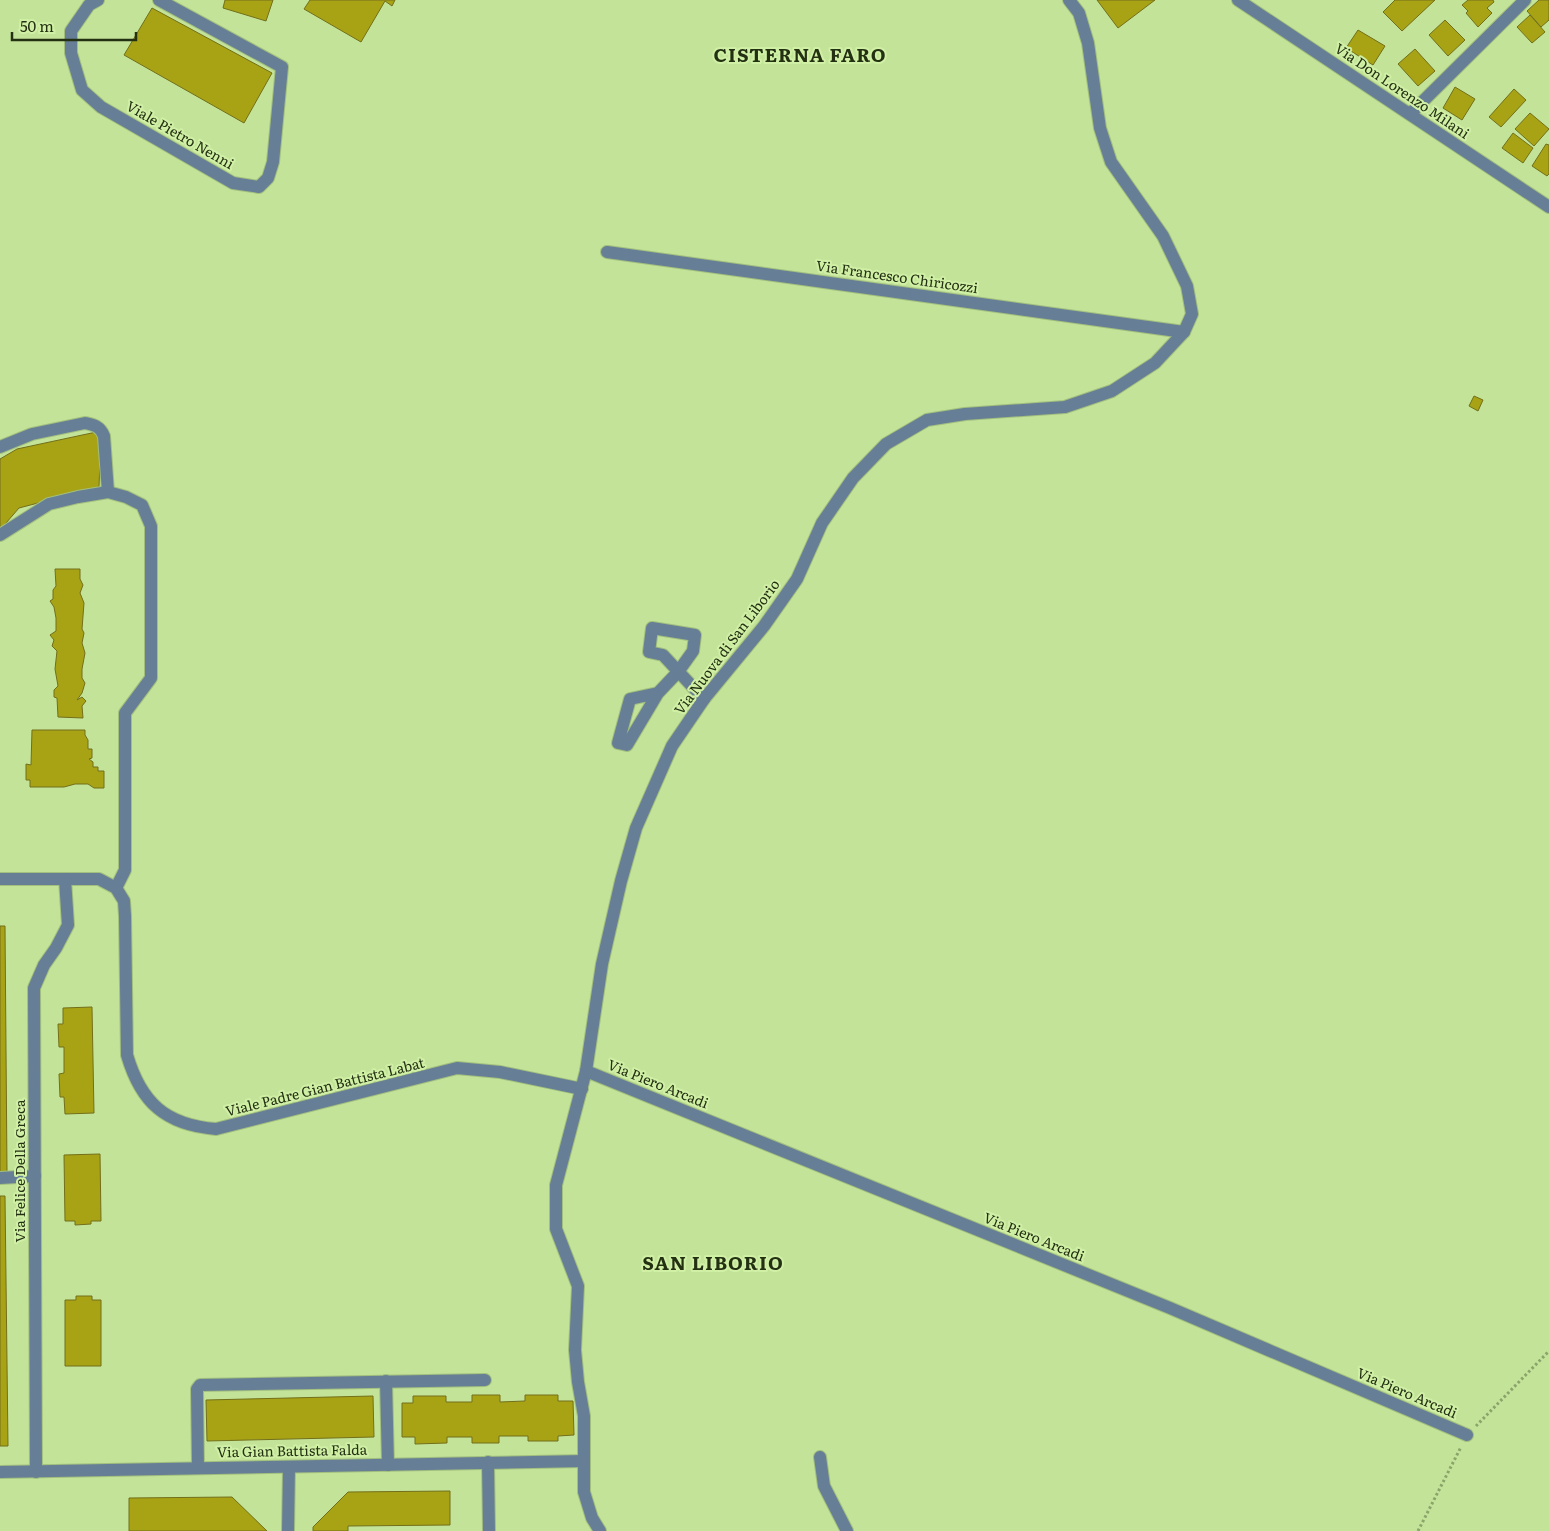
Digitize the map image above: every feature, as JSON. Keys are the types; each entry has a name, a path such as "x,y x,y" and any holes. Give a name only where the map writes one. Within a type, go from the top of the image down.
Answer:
{"street":[{"name":"Viale Pietro Nenni","path":"98,0 89,5 71,31 72,53 82,90 101,107 232,183 259,187 268,178 273,162 282,66 159,0"},
{"name":"Via Nuova di San Liborio","path":"600,1531 592,1518 584,1492 584,1416 575,1350 578,1286 556,1229 556,1185 586,1071 602,964 621,882 636,828 672,746 704,699 764,626 797,580 822,523 853,478 886,444 927,420 965,414 1065,407 1112,391 1155,363 1184,332 1192,314 1187,286 1164,236 1111,162 1100,128 1088,43 1079,13 1069,0"},
{"name":"Via Don Lorenzo Milani","path":"1238,0 1549,206"},
{"path":"1410,114 1525,0"},
{"name":"Via Francesco Chiricozzi","path":"607,252 1184,332"},
{"path":"0,448 32,434 85,423 94,424 101,429 104,436 108,492"},
{"path":"0,535 48,504 108,492 126,497 142,505 151,526 151,678 125,713 126,870 116,888 99,879 0,879"},
{"path":"658,693 678,672 704,699"},
{"name":"Via Felice Della Greca","path":"36,1472 34,988 44,965 56,948 68,925 66,879"},
{"name":"Viale Padre Gian Battista Labat","path":"116,888 124,901 125,916 127,1055 132,1073 143,1094 154,1106 174,1120 198,1128 216,1130 458,1068 500,1072 582,1089"},
{"name":"Via Piero Arcadi","path":"586,1071 1170,1308 1467,1435"},
{"path":"0,1178 35,1176"},
{"path":"198,1468 197,1389 200,1385 485,1380"},
{"path":"386,1381 388,1465"},
{"path":"820,1457 824,1486 847,1531"},
{"name":"Via Gian Battista Falda","path":"0,1472 584,1461"},
{"path":"488,1462 488,1531"},
{"path":"288,1531 289,1467"}],"path":[{"path":"1418,1531 1467,1435 1549,1351"}],"building":[{"path":"225,0 273,0 266,21 223,8"},
{"path":"310,0 395,0 392,6 385,1 361,42 304,9"},
{"path":"1097,0 1155,0 1118,28"},
{"path":"1395,0 1435,0 1402,31 1383,12"},
{"path":"1468,0 1493,0 1494,2 1487,8 1492,13 1478,27 1462,5"},
{"path":"1539,0 1549,0 1549,20 1541,27 1527,11"},
{"path":"152,8 272,73 244,123 124,55"},
{"path":"1530,15 1545,32 1532,43 1517,27"},
{"path":"1445,20 1465,40 1448,56 1429,35"},
{"path":"1358,30 1385,46 1373,65 1346,48"},
{"path":"1415,49 1435,71 1418,86 1398,64"},
{"path":"1455,87 1475,99 1462,120 1443,108"},
{"path":"1514,89 1526,100 1501,127 1489,117"},
{"path":"1530,113 1549,129 1534,146 1515,129"},
{"path":"1513,133 1533,148 1523,163 1502,148"},
{"path":"1546,144 1549,145 1549,174 1547,176 1532,166"},
{"path":"1474,396 1483,400 1478,411 1469,406"},
{"path":"101,431 99,487 19,508 0,530 0,459 17,449"},
{"path":"55,569 80,569 80,579 83,585 80,593 84,603 82,643 85,653 82,678 85,683 82,693 77,700 82,697 86,701 82,706 83,718 58,717 57,698 54,697 54,690 58,686 55,669 57,651 52,646 54,640 50,635 56,631 56,618 54,607 50,601 53,599 53,590 56,586"},
{"path":"32,730 85,730 88,749 92,749 92,758 89,759 93,762 93,767 98,767 98,771 104,771 104,788 94,788 88,784 75,784 64,787 30,787 30,780 26,780 26,764 31,765"},
{"path":"0,926 5,926 7,1172 0,1172"},
{"path":"92,1007 94,1113 65,1114 64,1097 60,1097 59,1074 64,1073 64,1047 59,1047 58,1024 63,1024 63,1008"},
{"path":"100,1154 101,1221 91,1221 91,1224 75,1225 75,1221 65,1221 64,1155"},
{"path":"0,1196 5,1196 8,1446 0,1446"},
{"path":"76,1296 92,1296 92,1300 101,1300 101,1366 65,1366 65,1300 76,1300"},
{"path":"472,1395 500,1395 500,1402 525,1401 525,1395 558,1395 558,1401 573,1401 574,1435 558,1436 558,1441 528,1441 528,1436 499,1436 499,1443 472,1443 472,1437 447,1437 447,1443 415,1444 415,1437 402,1437 402,1403 413,1403 413,1396 446,1396 446,1402 472,1402"},
{"path":"373,1396 374,1437 207,1441 206,1400"},
{"path":"450,1491 450,1525 348,1526 348,1531 313,1531 313,1527 348,1492"},
{"path":"232,1497 267,1531 129,1531 129,1498"}],"district":[{"name":"CISTERNA FARO","path":"800,55"},
{"name":"SAN LIBORIO","path":"713,1263"}]}
